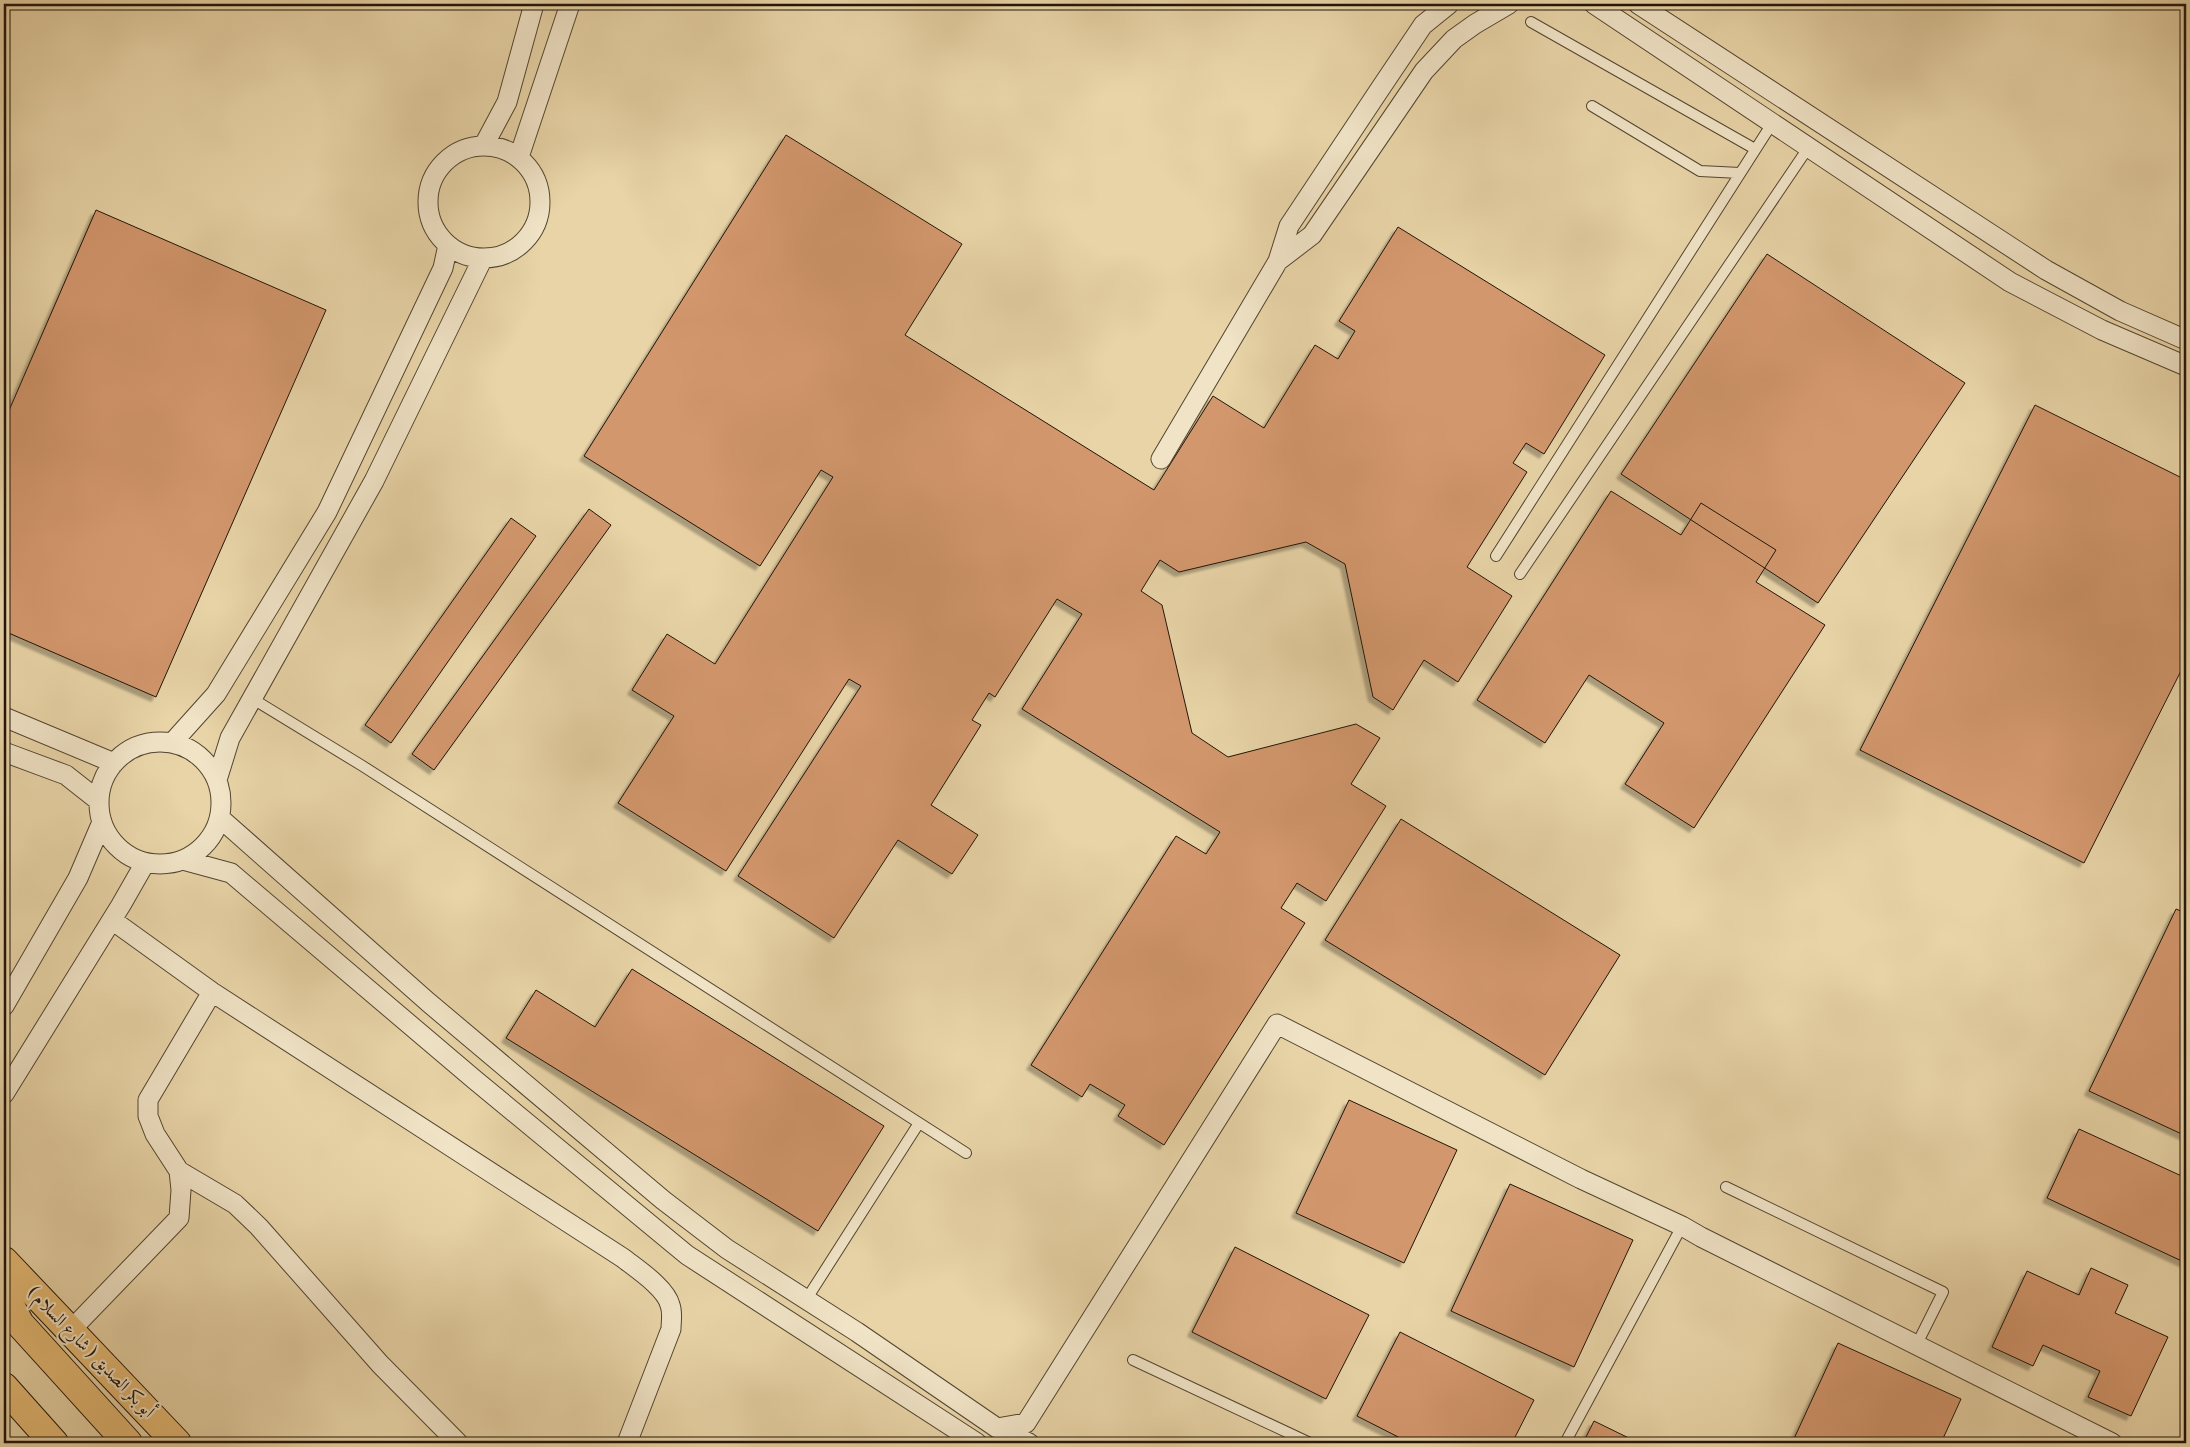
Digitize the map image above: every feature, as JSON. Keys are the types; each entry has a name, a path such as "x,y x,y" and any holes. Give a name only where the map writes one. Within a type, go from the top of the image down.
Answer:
{"main road":[{"name":"( شارع السلام ) أبو بكر الصديق","path":"4,1261 177,1443"},
{"name":"( شارع السلام ) أبو بكر الصديق","path":"4,1294 20,1324 128,1443"},
{"path":"4,1387 54,1443"}],"street":[{"path":"484,145 507,102 534,4"},
{"path":"519,157 570,4"},
{"path":"1161,459 1278,261 1289,226 1423,25 1449,4"},
{"path":"1278,261 1312,235 1424,71 1454,40 1475,24 1509,4"},
{"path":"1594,4 2010,282 2102,330 2186,366"},
{"path":"1638,4 2046,270 2120,311 2186,340"},
{"path":"484,145 504,149 519,157 532,170 539,186 541,204 538,222 529,237 516,249 500,257 482,260 464,255 448,245 434,230 428,213 428,192 435,173 448,158 465,149 484,145"},
{"path":"172,744 216,694 327,512 443,268 448,245"},
{"path":"217,780 230,738 374,481 482,260"},
{"path":"4,718 114,763"},
{"path":"151,743 172,744 191,751 206,763 217,780 221,798 220,818 212,836 200,850 183,860 164,864 145,862 127,855 111,841 102,822 99,801 103,781 114,763 131,750 151,743"},
{"path":"4,752 66,776 99,801"},
{"path":"220,818 374,954 663,1200 728,1248 997,1428 1029,1443"},
{"path":"4,1006 78,878 102,822"},
{"path":"183,860 231,873 475,1080 687,1255 978,1443"},
{"path":"4,1094 112,920 145,862"},
{"path":"112,920 212,992 623,1258 657,1286 670,1303 672,1314 671,1329 627,1443"},
{"path":"354,978 374,954"},
{"path":"212,992 148,1100 148,1116 155,1134 179,1171 235,1204 259,1227 380,1364 458,1443"},
{"path":"997,1428 1026,1423 1277,1024 1580,1179 1682,1226 2112,1443"},
{"path":"70,1331 179,1218 181,1190 179,1171"}],"lane":[{"path":"1531,22 1755,149"},
{"path":"1592,106 1700,171 1740,173"},
{"path":"1496,556 1772,122"},
{"path":"1520,574 1808,148"},
{"path":"253,699 361,765 966,1153"},
{"path":"806,1300 920,1123"},
{"path":"1726,1187 1944,1292 1917,1344"},
{"path":"1565,1443 1682,1226"},
{"path":"1133,1360 1310,1443"}],"building":[{"path":"786,135 962,244 905,335 1154,490 1213,396 1264,428 1315,345 1338,359 1355,331 1339,321 1398,227 1605,355 1544,454 1526,443 1513,463 1527,472 1467,567 1512,596 1458,682 1424,660 1393,710 1373,697 1345,564 1306,542 1179,572 1160,560 1141,591 1162,605 1192,733 1228,757 1356,724 1380,738 1351,784 1386,806 1326,901 1297,883 1281,908 1305,923 1164,1145 1118,1116 1125,1105 1090,1084 1082,1097 1031,1065 1176,836 1206,854 1220,832 1022,709 1082,614 1057,599 995,697 989,693 972,720 981,725 931,805 978,835 952,874 898,840 834,938 738,876 861,686 849,679 726,871 618,803 674,716 632,690 667,634 715,664 833,477 821,470 760,566 584,456"},
{"path":"96,210 326,310 156,697 4,631 4,422"},
{"path":"1767,254 1965,383 1818,603 1621,474"},
{"path":"2035,405 2186,480 2186,661 2084,863 1860,750"},
{"path":"1611,491 1681,535 1701,503 1776,550 1756,582 1825,625 1694,828 1625,784 1664,723 1589,675 1545,743 1477,700"},
{"path":"589,509 611,525 434,770 412,754"},
{"path":"511,518 536,536 391,743 365,725"},
{"path":"1401,819 1620,955 1545,1075 1325,940"},
{"path":"2176,909 2186,913 2186,1136 2089,1091"},
{"path":"632,969 884,1126 818,1231 506,1038 536,990 595,1027"},
{"path":"1349,1100 1457,1150 1404,1263 1296,1213"},
{"path":"2079,1129 2186,1178 2186,1263 2047,1198"},
{"path":"1510,1184 1633,1240 1574,1367 1451,1311"},
{"path":"1235,1247 1369,1315 1326,1399 1192,1332"},
{"path":"2091,1268 2128,1285 2115,1313 2168,1337 2131,1416 2088,1397 2100,1371 2043,1345 2033,1366 1992,1347 2027,1271 2079,1295"},
{"path":"1400,1332 1534,1400 1512,1443 1410,1443 1357,1416"},
{"path":"1838,1343 1961,1399 1941,1443 1792,1443"},
{"path":"1594,1421 1639,1443 1583,1443"}]}
